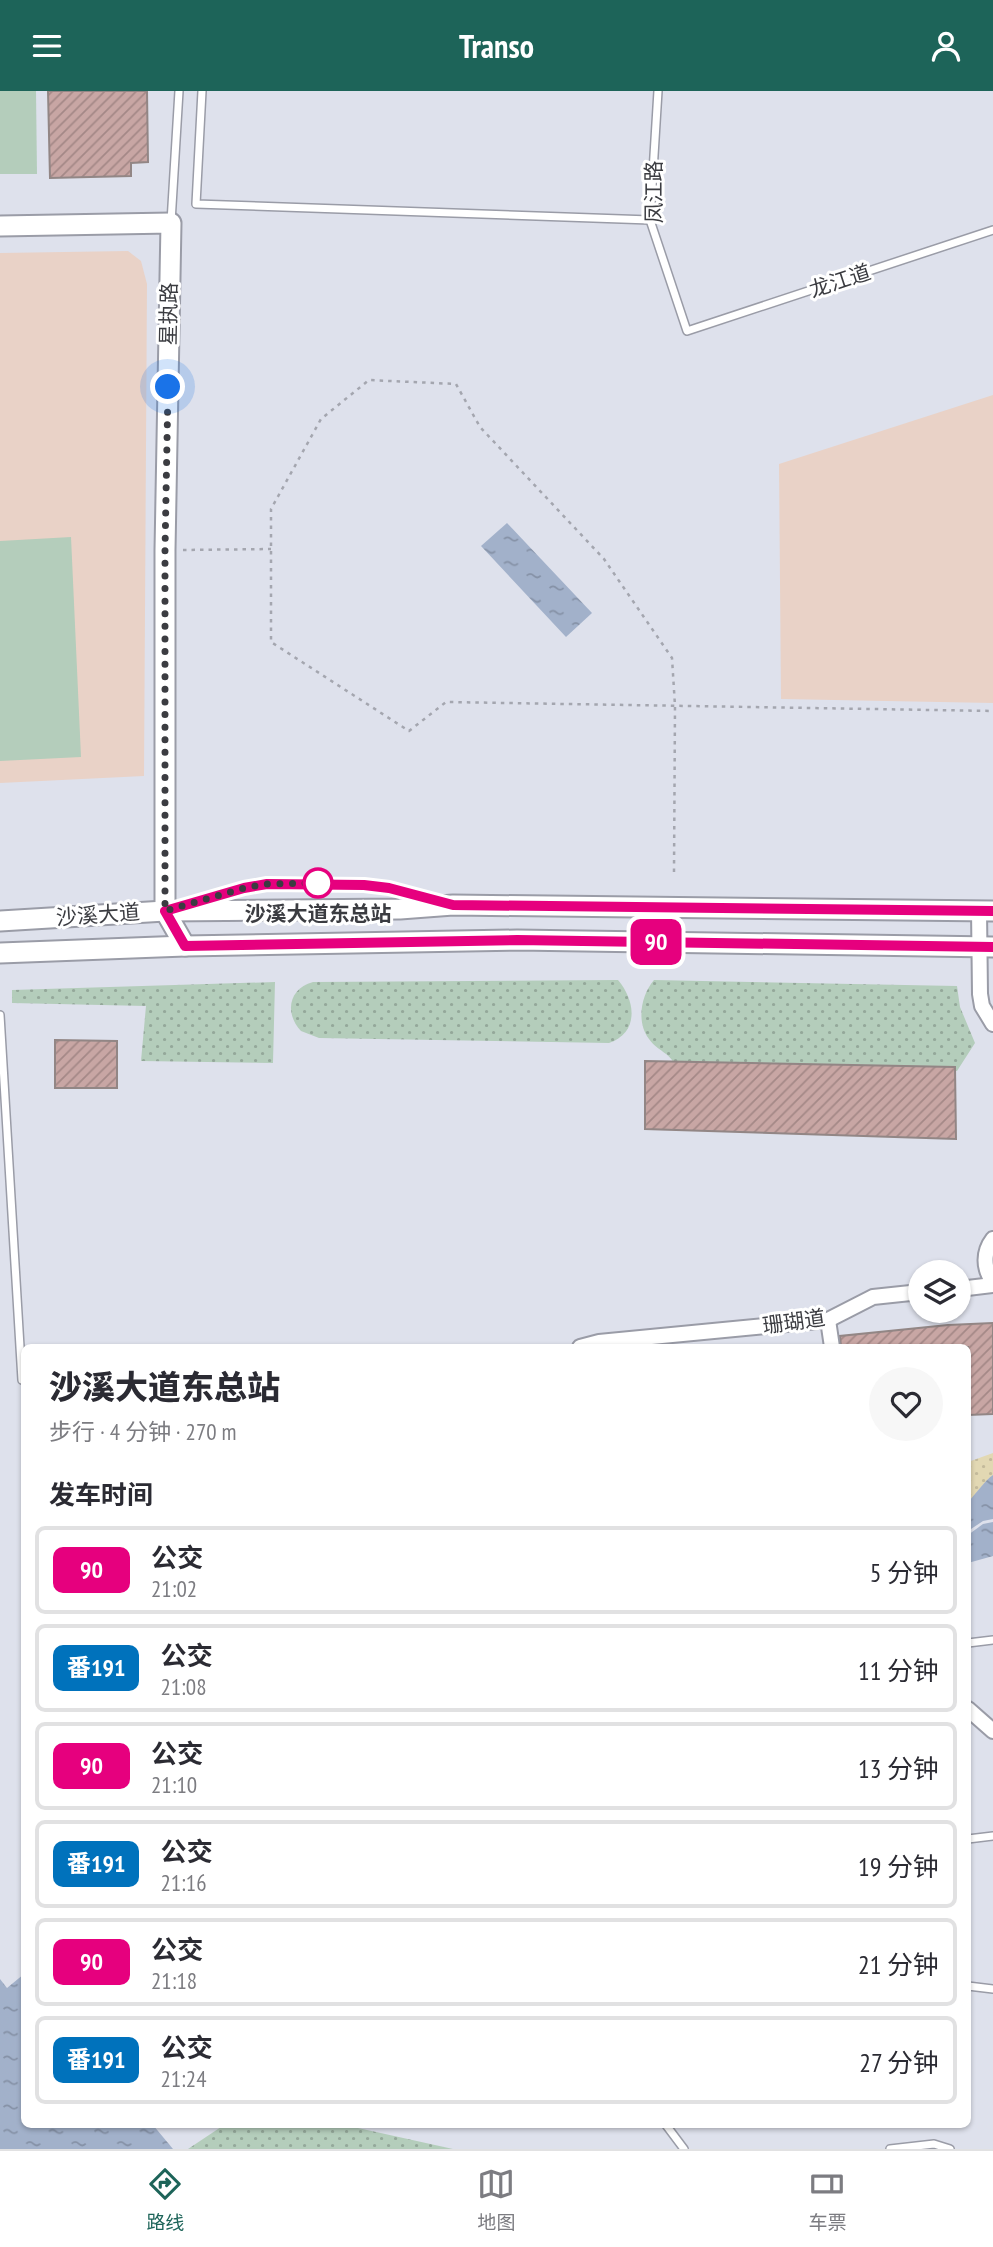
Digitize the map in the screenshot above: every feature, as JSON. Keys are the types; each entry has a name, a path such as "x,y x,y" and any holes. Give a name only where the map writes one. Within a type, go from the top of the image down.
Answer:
{"main road":[{"path":"0,226 171,223"},
{"name":"星执路","path":"171,223 165,550 165,911 185,946"},
{"name":"沙溪大道","path":"0,921 165,911 400,909 453,905 986,910"},
{"name":"沙溪大道","path":"0,953 185,946 517,940 986,947"}],"street":[{"path":"986,910 986,947 979,979 982,1006 993,1024"},
{"path":"971,1287 993,1283 987,1273 985,1258 989,1243 993,1239"},
{"name":"珊瑚道","path":"591,1344 828,1320 873,1297 908,1294"},
{"path":"828,1320 832,1344"},
{"path":"971,1712 993,1731"}],"lane":[{"path":"171,223 179,91"},
{"path":"202,91 197,204 650,220"},
{"name":"凤江路","path":"657,91 650,220 687,331"},
{"name":"龙江道","path":"687,331 993,230"},
{"path":"165,911 267,884 364,885 389,888 453,905"},
{"path":"0,1015 21,1363"},
{"path":"971,1643 993,1640"},
{"path":"971,1839 993,1836"},
{"path":"971,1986 993,1989"},
{"path":"668,2128 684,2149"},
{"path":"890,2149 934,2144 950,2149"}],"path":[{"path":"674,872 675,706 672,658 604,559 480,427 456,384 369,380 321,419 271,509 271,642 409,731 446,702 675,706 993,711"},
{"path":"165,550 271,549"}],"shaded area":[{"path":"128,251 141,261 147,284 144,776 0,783 0,253"},
{"path":"993,395 993,703 781,699 779,464"}],"green space":[{"path":"0,91 36,91 37,174 0,174"},
{"path":"71,537 81,757 0,761 0,541"},
{"path":"618,980 628,997 632,1016 626,1032 609,1043 319,1038 301,1031 292,1017 291,1009 294,995 313,982"},
{"path":"654,980 957,986 960,1007 975,1043 957,1071 676,1067 649,1039 642,1025 643,1001"},
{"path":"275,982 273,1063 141,1061 146,1006 12,1003 12,990"},
{"path":"220,2128 358,2128 453,2149 188,2149"}],"sand":[{"path":"993,1453 993,1475 971,1499 971,1461"}],"water":[{"path":"507,523 592,613 566,637 481,546"},
{"path":"993,1475 993,1519 983,1521 971,1529 971,1499"},
{"path":"993,1522 993,1556 971,1562 971,1533 983,1524"},
{"path":"21,1976 21,2128 156,2128 173,2149 0,2149 0,1979 7,1988"}],"building":[{"path":"48,91 147,91 148,162 131,163 131,176 50,178"},
{"path":"55,1040 117,1041 117,1088 55,1088"},
{"path":"645,1061 955,1067 956,1139 645,1129"},
{"path":"993,1323 993,1414 971,1415 971,1344 841,1344 840,1336"}],"bus line":[{"name":"90","path":"993,911 453,905 389,888 318,883 267,884 244,888 165,911 185,946 517,940 993,947"}],"place":[{"name":"沙溪大道东总站","path":"318,883"}],"route":[{"path":"168,387 165,911 244,888 267,884 318,883"}]}
